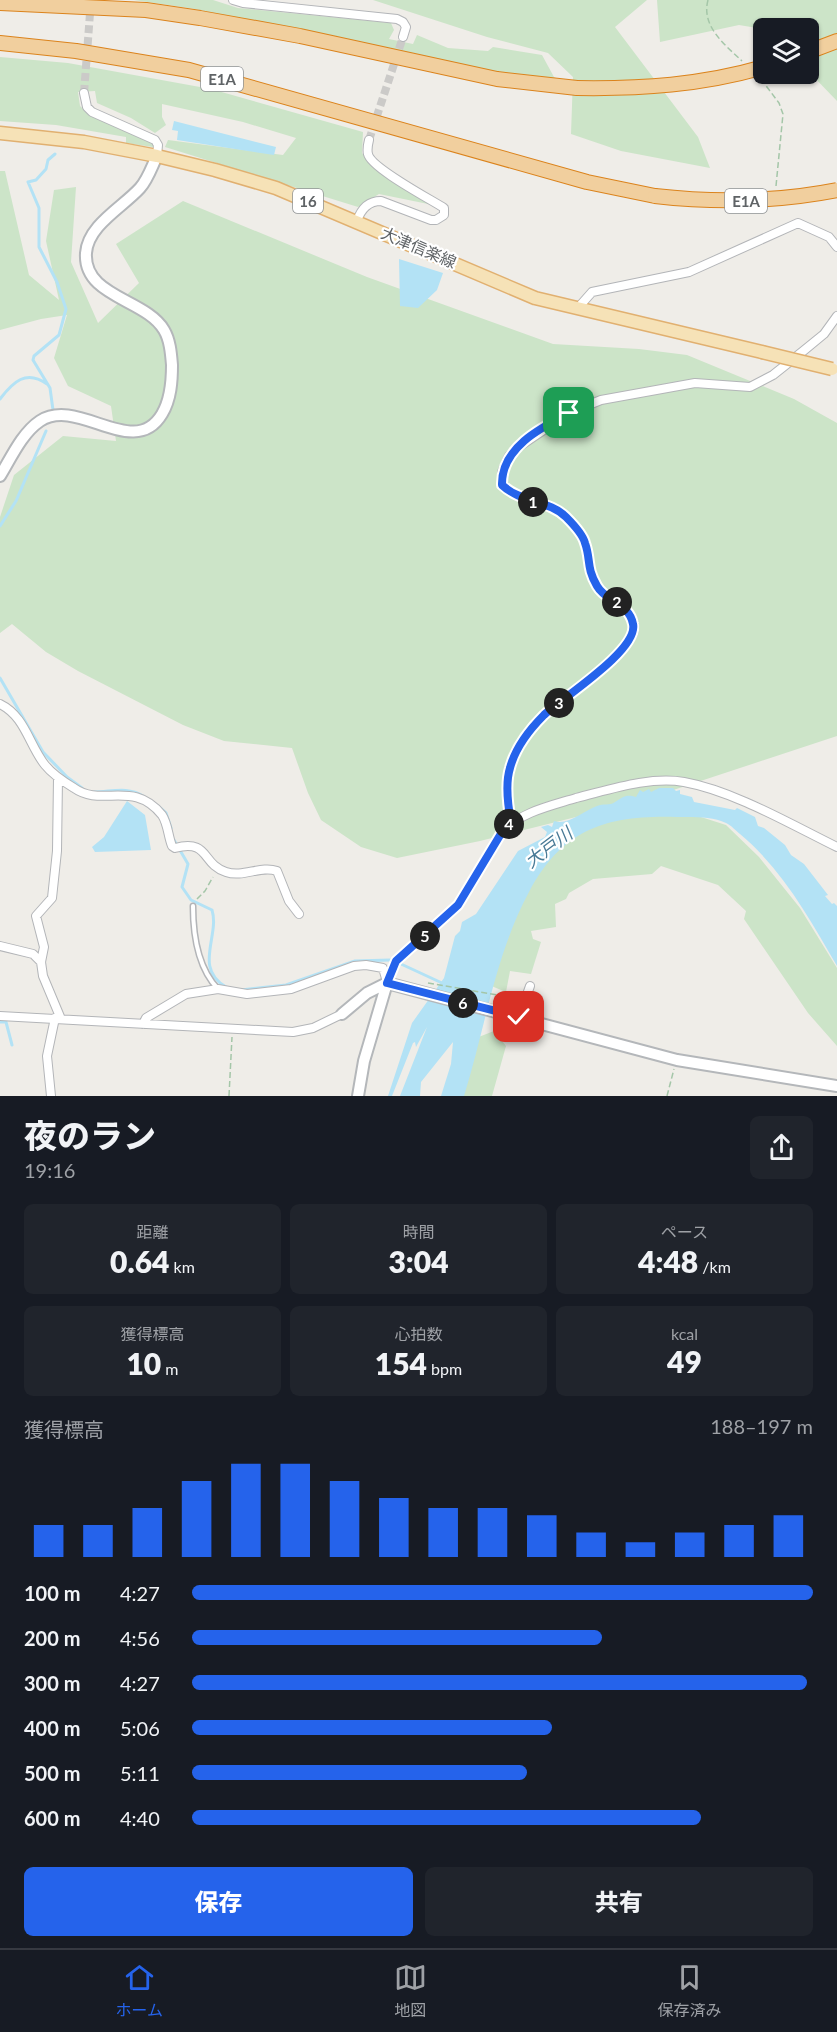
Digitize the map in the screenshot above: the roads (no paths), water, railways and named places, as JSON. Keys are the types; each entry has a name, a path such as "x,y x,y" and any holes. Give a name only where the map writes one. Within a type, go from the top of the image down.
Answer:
{"highway":[{"path":"0,3 146,10 300,36 497,79 577,88 679,85 753,72"},
{"path":"819,48 837,41"},
{"name":"E1A","path":"0,44 76,51 189,70 587,182 655,196 689,200 749,201 837,190"}],"main road":[{"name":"大津信楽線","path":"0,133 84,142 158,156 276,188 535,297 835,370"}],"street":[{"path":"233,0 243,3 397,19 404,21 406,27 403,37"},
{"path":"0,476 30,429 48,417 60,414 73,415 112,429 133,432 155,423 167,404 171,388 171,355 163,328 144,310 106,290 98,282 88,265 86,254 89,241 98,227 142,186 158,156 158,146 155,140 92,112 87,107 84,93"},
{"path":"357,221 361,211 373,201 381,201 431,220 444,215 444,208 394,178 371,160 367,153 369,140"},
{"path":"577,309 592,292 689,272 798,223 830,237 837,247"},
{"path":"511,822 508,804 509,770 518,748 543,716 621,652 632,638 634,626 629,612 598,589 588,568 585,542 566,517 551,508 512,495 502,485 502,472 509,456 530,437 553,422 601,400 694,383 736,388 750,387 762,382 818,340 837,316"},
{"path":"0,704 10,708 20,720 46,765 58,778 80,793 95,796 119,794 136,796 162,816 169,839 178,847 189,845 198,848 219,869 228,873 243,874 272,869 277,871 289,902 298,914"},
{"path":"51,1096 47,1056 58,1018 41,962 44,947 36,916 52,898 57,852 58,778"},
{"path":"358,1096 364,1061 387,983 396,961 458,905 502,832 511,822 551,805 605,791 653,782 684,782 743,801 837,847"},
{"path":"0,946 33,954 41,962"},
{"path":"143,1024 146,1018 186,994 218,989 247,993 291,989 339,970 366,965 383,968 387,983"},
{"path":"0,1016 293,1032 313,1028 342,1014 368,993 387,983 677,1060 837,1086"},
{"path":"519,1017 530,986"}],"lane":[{"path":"193,906 193,934 206,969 218,989"}],"water":[{"path":"174,121 276,147 274,155 177,140 178,131 172,130"},
{"path":"399,259 443,273 437,290 418,308 400,306"},
{"name":"大戸川","path":"659,788 680,790 680,794 692,797 694,802 735,810 737,808 755,817 758,826 764,828 785,845 791,855 804,864 828,895 825,896 837,906 837,966 806,913 782,879 755,848 728,824 702,817 652,817 609,823 590,830 557,853 542,870 529,892 507,941 464,1096 441,1096 451,1064 453,1042 421,1082 420,1096 400,1096 427,1027 416,1047 415,1042 413,1043 392,1096 388,1096 412,1023 444,978 455,936 460,931 462,922 476,914 518,851 545,837 547,832 541,827 548,825 552,827 554,821 571,820 599,805 613,803 625,796 636,797 640,790 643,792 649,789 651,792"},
{"path":"127,801 145,815 151,850 95,852 92,847 104,837"}],"waterway":[{"path":"53,410 50,388 33,360 34,356 59,335 66,309 57,282 39,247 39,208 28,182 36,180 46,169 48,160 55,154"},
{"path":"0,399 10,387 26,378 33,378 47,384"},
{"path":"0,526 16,501 46,431"},
{"path":"0,678 43,752 67,777 82,788"},
{"path":"94,792 125,790 143,796"},
{"path":"158,806 166,813 171,828"},
{"path":"174,840 188,864 182,887 191,900 212,910 214,920 209,961 216,979 226,987"},
{"path":"241,990 286,985 355,961 390,960"},
{"path":"401,964 442,983"},
{"path":"0,1022 6,1022 12,1045"}],"tunnel":[{"path":"84,93 91,0"},
{"path":"369,140 403,37"}]}
